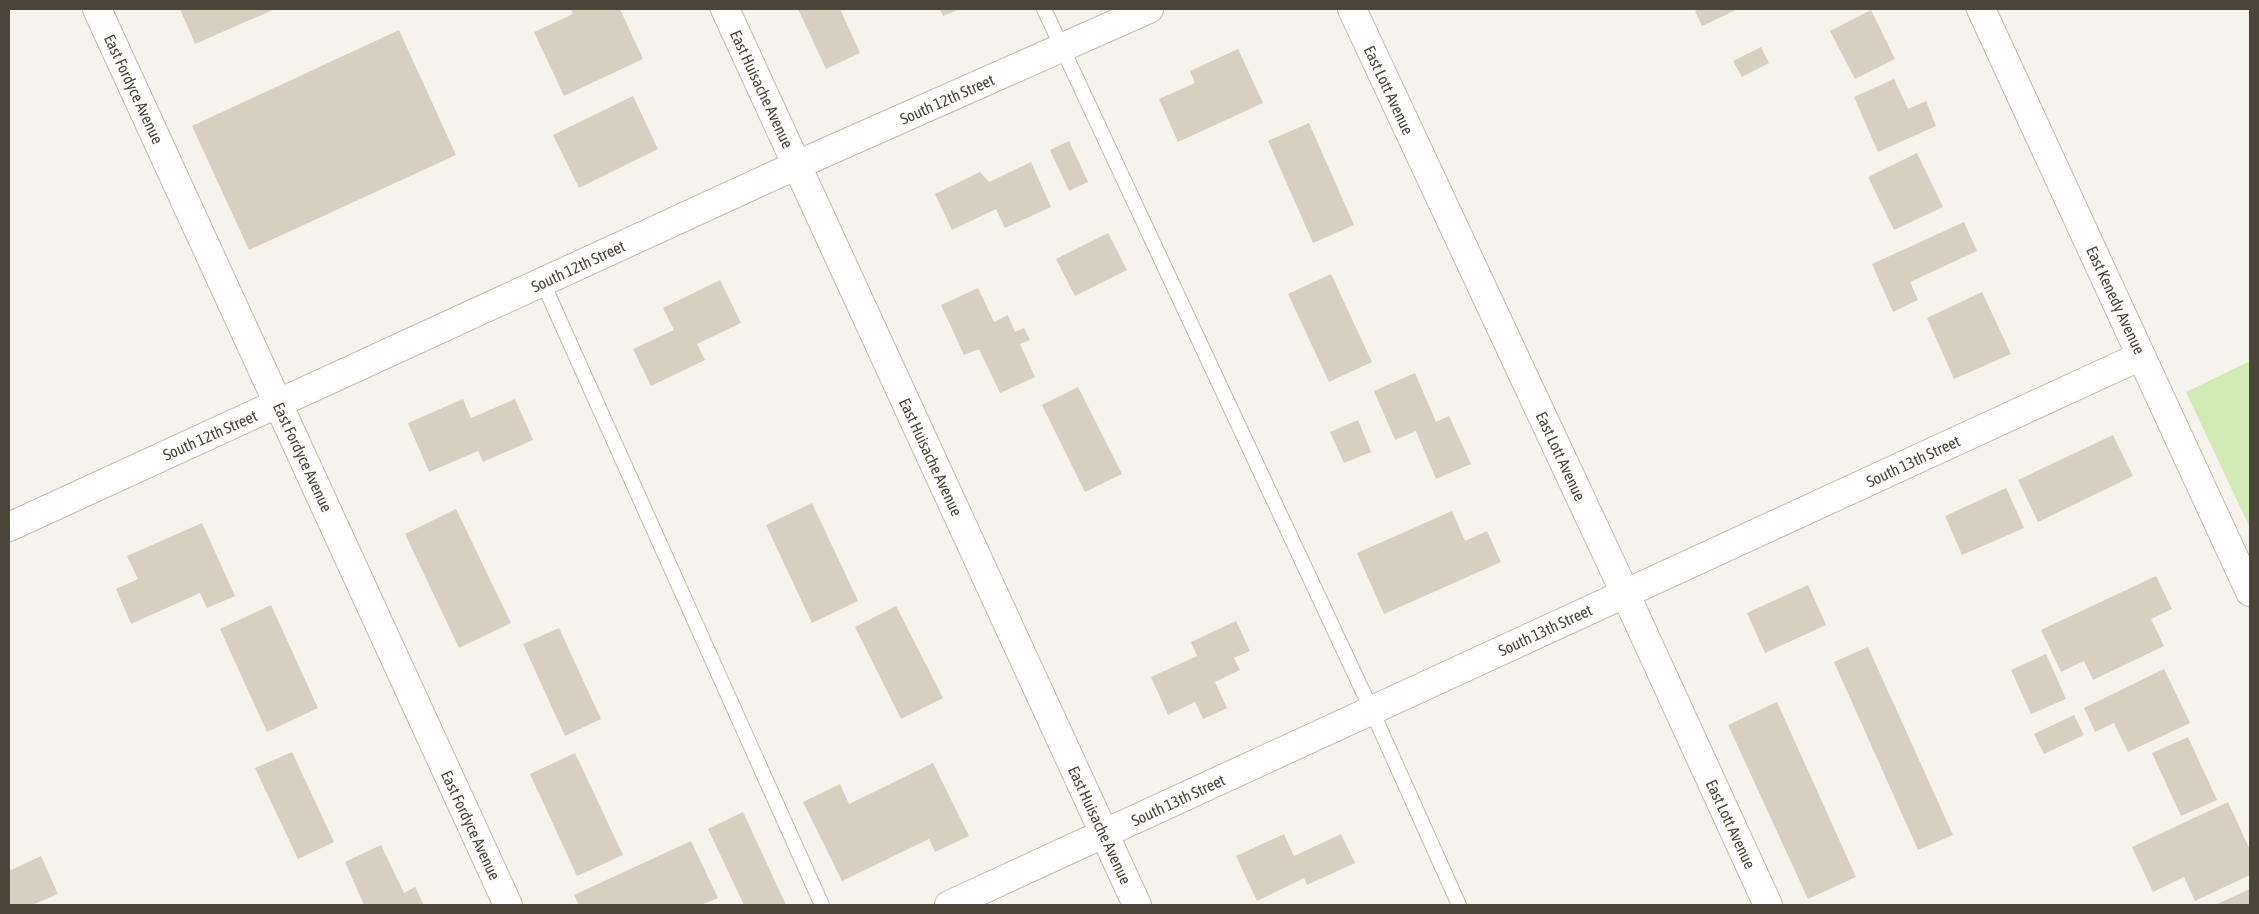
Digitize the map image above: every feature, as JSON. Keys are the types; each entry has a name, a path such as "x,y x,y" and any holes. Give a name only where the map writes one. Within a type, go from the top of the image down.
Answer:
{"street":[{"name":"East Fordyce Avenue","path":"97,9 508,905"},
{"name":"East Huisache Avenue","path":"725,9 1137,905"},
{"name":"South 12th Street","path":"9,527 797,165 1149,9"},
{"name":"East Lott Avenue","path":"1352,9 1625,593 1768,905"},
{"name":"East Kenedy Avenue","path":"1981,9 2250,592"},
{"name":"South 13th Street","path":"949,905 2141,356"}],"lane":[{"path":"1044,9 1372,711 1459,905"},
{"path":"543,282 822,905"}],"green space":[{"path":"2250,361 2250,528 2186,392"}],"building":[{"path":"180,9 275,9 195,44"},
{"path":"571,9 620,9 643,59 564,96 534,32 573,14"},
{"path":"798,9 840,9 860,53 826,69"},
{"path":"940,9 960,9 943,16"},
{"path":"1700,9 1738,9 1702,26 1695,11"},
{"path":"1871,10 1895,59 1855,79 1830,31"},
{"path":"399,30 456,155 249,250 192,126"},
{"path":"1761,47 1769,63 1742,77 1733,61"},
{"path":"1238,49 1263,103 1178,142 1159,99 1195,83 1190,71"},
{"path":"1894,79 1908,109 1926,101 1936,126 1878,152 1854,97"},
{"path":"633,96 658,149 579,188 553,135"},
{"path":"1309,123 1354,225 1313,243 1268,141"},
{"path":"1069,141 1088,182 1069,191 1050,150"},
{"path":"1917,153 1943,207 1894,230 1868,177"},
{"path":"1031,162 1051,207 1005,228 996,209 952,230 935,194 980,172 989,182"},
{"path":"1964,222 1977,251 1910,282 1918,300 1893,312 1872,264"},
{"path":"1108,233 1127,270 1075,296 1056,259"},
{"path":"1331,274 1372,362 1329,382 1288,294"},
{"path":"720,280 741,323 697,344 705,360 651,386 633,349 674,330 663,308"},
{"path":"978,288 994,322 1008,315 1015,332 1024,328 1030,340 1020,344 1035,377 1000,393 979,349 964,355 941,305"},
{"path":"1982,292 2011,354 1954,379 1927,318"},
{"path":"1415,373 1436,422 1449,416 1471,464 1436,479 1416,431 1395,440 1374,391"},
{"path":"1078,387 1122,474 1085,492 1042,405"},
{"path":"463,399 471,418 515,399 533,440 483,462 478,451 429,472 408,423"},
{"path":"1358,420 1371,452 1344,463 1330,432"},
{"path":"2113,435 2133,476 2038,522 2018,480"},
{"path":"2006,488 2024,528 1962,555 1945,516"},
{"path":"812,503 858,601 812,623 766,525"},
{"path":"456,509 511,623 459,648 405,534"},
{"path":"1452,511 1465,541 1487,531 1501,562 1384,614 1357,553"},
{"path":"202,523 235,596 207,608 200,593 131,624 116,589 138,579 127,556"},
{"path":"2156,576 2172,609 2151,619 2164,646 2093,680 2084,661 2061,672 2041,630"},
{"path":"1808,585 1826,625 1765,653 1747,613"},
{"path":"271,605 318,708 267,732 220,629"},
{"path":"896,606 943,698 901,719 855,627"},
{"path":"1236,621 1250,651 1234,658 1240,670 1215,682 1227,708 1203,719 1195,702 1168,715 1151,677 1197,656 1191,642"},
{"path":"559,628 601,719 565,736 523,644"},
{"path":"1868,647 1953,835 1918,850 1834,662"},
{"path":"2046,654 2066,699 2031,714 2011,670"},
{"path":"2164,669 2190,723 2128,752 2114,723 2095,732 2084,708"},
{"path":"1777,702 1856,877 1808,899 1728,725"},
{"path":"2074,715 2084,735 2044,754 2034,734"},
{"path":"2188,737 2217,800 2181,816 2152,753"},
{"path":"292,752 334,842 298,859 255,768"},
{"path":"575,753 623,855 577,876 530,774"},
{"path":"933,763 969,836 935,852 929,839 842,881 803,802 840,784 849,804"},
{"path":"2228,802 2250,850 2250,875 2195,901 2184,877 2153,892 2132,847"},
{"path":"743,812 786,905 744,905 708,829"},
{"path":"1284,834 1294,856 1341,834 1355,863 1307,885 1304,878 1257,901 1236,856"},
{"path":"691,841 718,898 701,905 579,905 574,895"},
{"path":"381,845 404,893 415,887 424,905 364,905 345,862"},
{"path":"41,856 58,894 32,905 9,905 9,871"},
{"path":"2250,889 2250,905 2215,905"}]}
